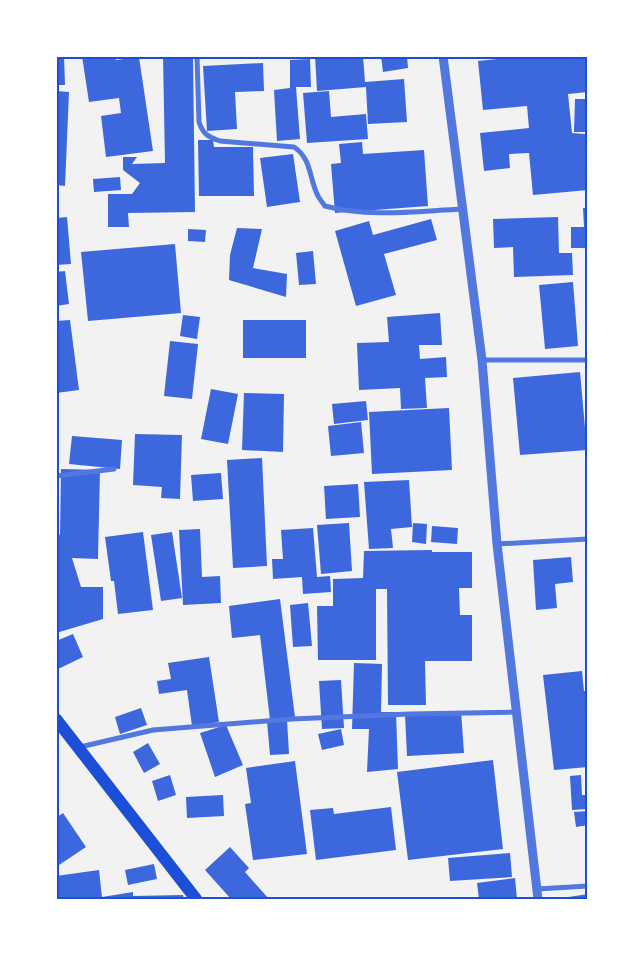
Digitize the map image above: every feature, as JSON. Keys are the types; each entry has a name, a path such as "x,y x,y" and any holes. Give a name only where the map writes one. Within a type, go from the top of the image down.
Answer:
{"main road":[{"path":"56,719 196,899"}],"street":[{"path":"197,56 199,122 202,132 210,138 220,141 294,147 301,151 308,162 318,196 325,206 366,213 463,209"},
{"path":"443,56 482,360 497,544 538,894 588,886"},
{"path":"482,360 588,360"},
{"path":"56,476 114,470"},
{"path":"497,544 588,539"},
{"path":"78,748 153,730 302,719 517,712"}],"building":[{"path":"56,56 64,56 65,85 56,85"},
{"path":"82,56 115,56 116,60 139,57 153,151 106,157 101,116 121,113 119,98 89,102"},
{"path":"163,56 193,56 195,212 128,213 129,227 108,227 108,194 132,194 140,183 123,170 123,157 137,157 132,164 165,163"},
{"path":"315,56 363,56 365,82 404,79 407,122 368,124 366,87 317,91"},
{"path":"381,56 407,56 408,68 383,72"},
{"path":"526,56 588,56 588,92 568,94 572,133 585,134 588,190 533,195 529,153 509,154 510,168 484,171 480,133 529,128 527,106 483,110 478,61"},
{"path":"310,59 311,87 296,87 300,139 277,141 274,90 290,88 290,60"},
{"path":"263,63 264,91 235,92 237,129 207,131 203,66"},
{"path":"56,91 69,92 65,186 56,185"},
{"path":"329,91 331,117 366,114 368,139 307,143 303,93"},
{"path":"575,99 588,99 586,132 574,132"},
{"path":"198,140 213,140 214,147 253,147 254,196 199,196"},
{"path":"362,142 363,154 424,150 428,206 335,213 331,164 341,163 339,144"},
{"path":"293,154 300,202 267,207 260,158"},
{"path":"120,177 121,190 94,192 93,179"},
{"path":"583,208 588,208 588,248 571,248 571,227 584,227"},
{"path":"67,217 71,264 56,265 56,218"},
{"path":"558,217 559,253 572,253 573,275 514,277 513,247 494,248 493,219"},
{"path":"431,219 437,240 384,254 396,295 356,306 335,231 369,221 373,235"},
{"path":"237,228 262,229 253,268 287,274 286,297 229,280 230,255"},
{"path":"188,229 206,230 205,242 188,241"},
{"path":"175,244 181,313 88,321 81,252"},
{"path":"313,251 316,284 299,285 296,253"},
{"path":"65,271 69,304 56,306 56,272"},
{"path":"573,282 578,346 545,349 539,285"},
{"path":"440,313 442,345 419,345 420,359 446,357 447,377 425,378 427,408 401,409 400,388 359,390 357,343 389,342 387,317"},
{"path":"183,315 200,317 197,339 180,336"},
{"path":"70,320 79,390 56,393 56,321"},
{"path":"243,320 306,320 306,358 243,358"},
{"path":"170,341 198,344 192,399 164,396"},
{"path":"580,372 587,450 520,455 513,378"},
{"path":"211,389 238,394 228,444 201,439"},
{"path":"244,393 284,394 283,452 242,450"},
{"path":"366,401 368,420 334,424 332,404"},
{"path":"449,408 452,470 372,474 369,412"},
{"path":"361,422 364,453 331,456 328,426"},
{"path":"135,434 182,435 180,499 161,498 162,487 133,485"},
{"path":"72,436 122,440 120,469 69,464"},
{"path":"262,458 267,566 233,568 227,460"},
{"path":"61,469 100,470 98,559 72,558 81,587 103,587 103,619 56,633 56,526 60,536"},
{"path":"221,473 223,499 193,501 191,475"},
{"path":"409,480 412,527 391,529 393,548 369,549 364,482"},
{"path":"358,484 360,517 326,519 324,486"},
{"path":"349,523 352,571 321,574 317,525"},
{"path":"413,523 427,524 426,544 412,542"},
{"path":"432,526 458,528 457,544 431,542"},
{"path":"313,528 317,577 330,576 331,592 303,594 302,577 273,579 272,559 283,559 281,530"},
{"path":"200,529 202,577 220,576 221,603 183,605 179,530"},
{"path":"143,532 153,610 118,614 114,581 111,581 105,537"},
{"path":"172,532 182,598 161,601 151,535"},
{"path":"432,550 432,552 472,552 472,588 459,588 460,615 472,615 472,661 425,661 426,705 388,705 387,589 376,589 376,660 318,660 317,606 333,606 333,579 363,578 364,551"},
{"path":"571,557 573,582 555,584 557,608 536,610 533,560"},
{"path":"280,599 295,717 270,720 260,635 232,638 229,606"},
{"path":"308,603 312,646 293,647 290,605"},
{"path":"73,634 83,657 56,670 56,641"},
{"path":"209,657 219,722 192,726 187,690 159,694 157,681 171,679 168,663"},
{"path":"354,663 382,664 381,712 396,712 398,769 367,772 369,729 352,729"},
{"path":"582,671 584,691 588,691 588,767 554,770 543,675"},
{"path":"341,680 344,728 322,729 319,681"},
{"path":"141,708 147,725 120,734 115,717"},
{"path":"461,711 464,753 407,756 405,714"},
{"path":"287,720 289,754 270,755 267,721"},
{"path":"226,725 243,765 215,777 200,733"},
{"path":"341,729 344,745 322,750 318,734"},
{"path":"148,743 160,764 144,773 133,752"},
{"path":"493,760 503,849 408,860 397,772"},
{"path":"295,761 307,854 253,860 245,804 251,803 246,768"},
{"path":"170,775 176,795 158,801 152,781"},
{"path":"581,775 582,795 588,795 588,809 572,810 570,776"},
{"path":"223,795 224,816 187,818 186,797"},
{"path":"391,807 396,850 316,860 310,810 333,808 334,814"},
{"path":"588,811 588,825 576,827 574,812"},
{"path":"63,813 86,847 56,867 56,818"},
{"path":"230,847 249,868 245,872 269,899 231,899 205,870"},
{"path":"510,853 512,877 450,881 448,858"},
{"path":"154,864 157,879 128,885 125,870"},
{"path":"99,870 102,897 133,892 133,896 183,895 184,899 57,899 56,876"},
{"path":"515,878 517,899 479,899 477,883"},
{"path":"588,894 588,899 562,899 562,898"}]}
